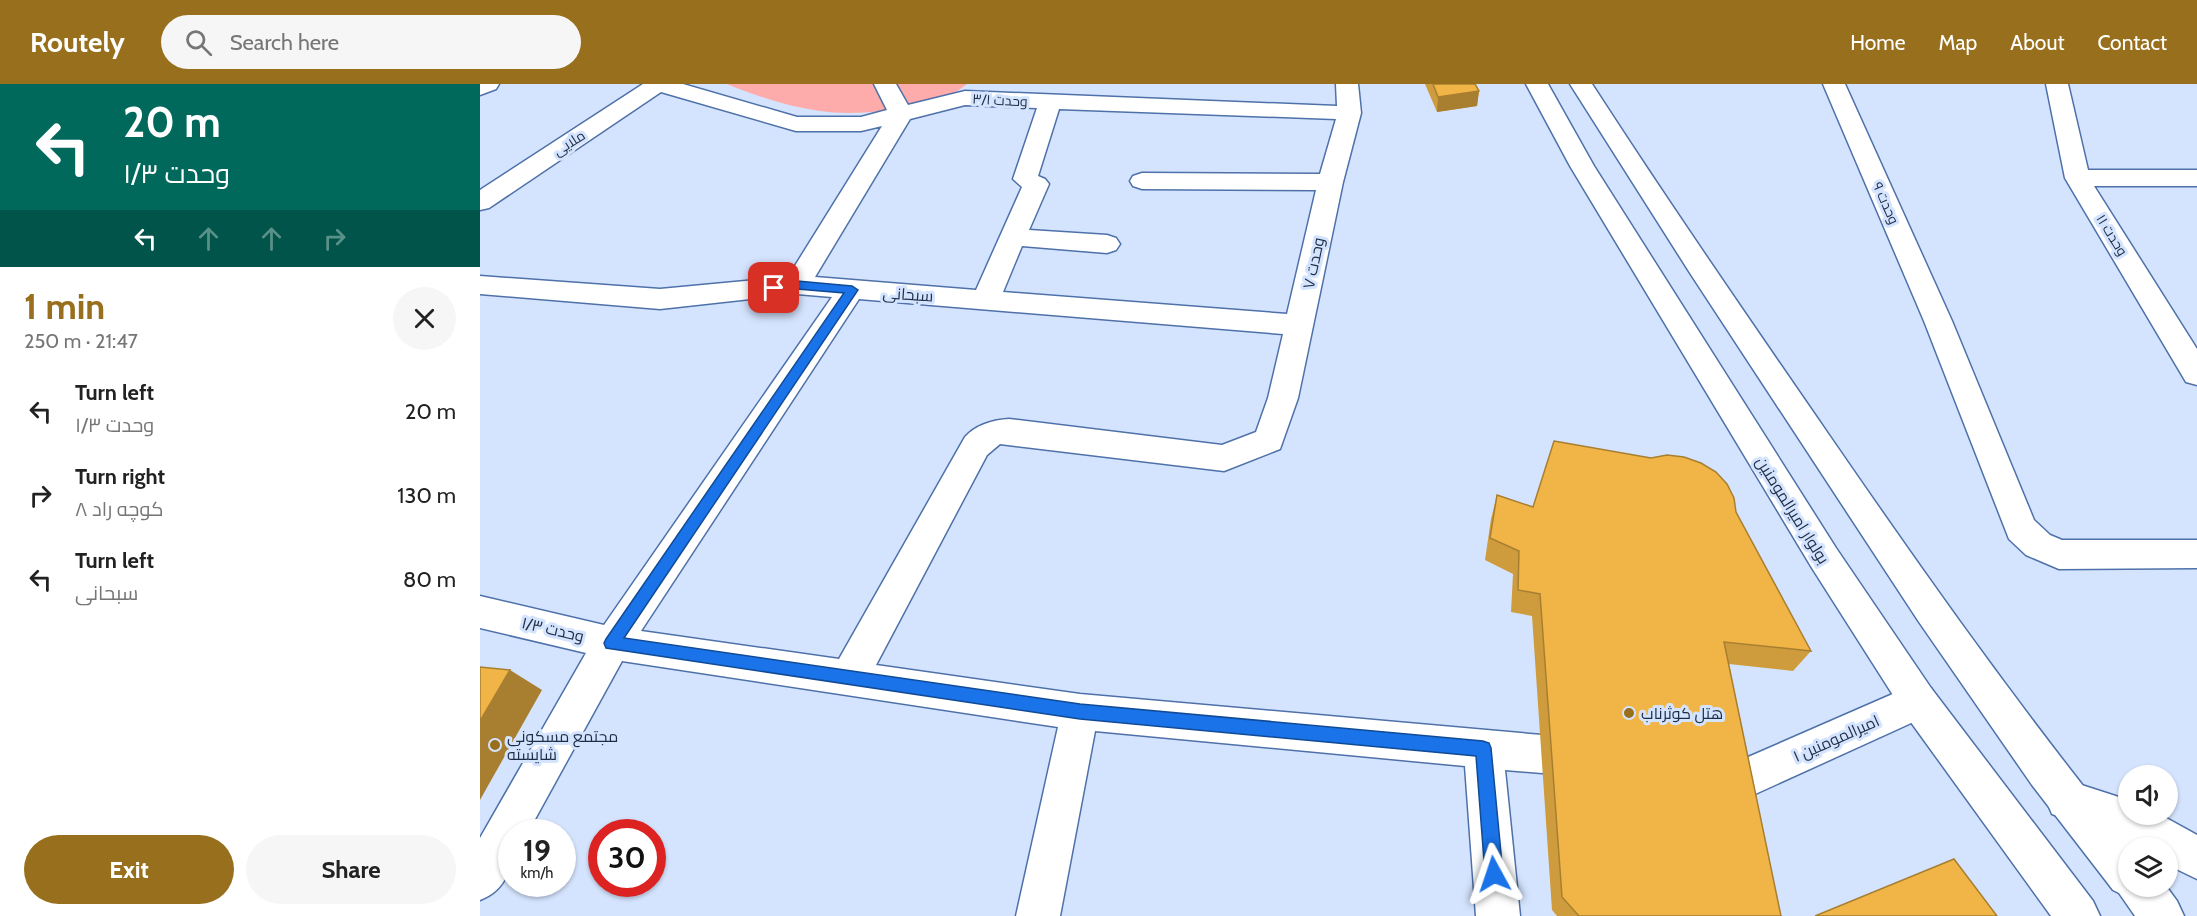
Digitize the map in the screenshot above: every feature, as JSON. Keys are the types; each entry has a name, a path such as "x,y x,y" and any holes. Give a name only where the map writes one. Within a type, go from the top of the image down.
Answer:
{"street":[{"path":"480,88 488,84"},
{"name":"وحدت ۳/۱","path":"659,84 796,124 861,124 901,114 931,95 1050,102 1349,113"},
{"name":"ملایی","path":"480,202 659,84"},
{"path":"797,285 901,114 885,84"},
{"name":"وحدت ۷","path":"850,676 976,446 985,435 1009,430 1224,458 1269,440 1284,398 1330,182 1349,113 1347,84"},
{"name":"بولوار امیرالمومنین","path":"1537,84 1582,166 1768,470 1918,700 2078,916"},
{"path":"1581,84 1628,160 1898,563 2066,800 2118,863"},
{"name":"وحدت ۹","path":"1834,84 1938,321 2021,529 2038,545 2059,555 2197,554"},
{"name":"وحدت ۱۱","path":"2057,84 2077,178 2197,374"},
{"path":"986,299 1036,184 1025,179 1050,102"},
{"path":"2077,178 2197,178"},
{"path":"1142,181 1330,182"},
{"path":"1013,237 1107,244"},
{"name":"سبحانی","path":"480,285 660,299 797,285 1300,325"},
{"path":"480,879 612,643 852,290"},
{"name":"وحدت ۱/۳","path":"480,612 612,643 850,676 1080,712 1483,748"},
{"name":"امیرالمومنین ۱","path":"1753,775 1918,700"},
{"path":"1038,916 1080,712"},
{"path":"1498,916 1483,748 1542,754"},
{"path":"2066,800 2126,819 2197,858"},
{"path":"2147,897 2162,916"}],"shaded area":[{"path":"727,84 967,84 954,93 918,105 875,112 836,113 796,107"}],"building":[{"path":"1433,84 1475,84 1479,91 1438,97"},
{"name":"هتل کوثرناب","path":"1554,441 1651,458 1667,455 1684,457 1716,472 1727,484 1734,498 1736,512 1811,651 1724,642 1781,916 1579,916 1562,897 1540,594 1518,590 1519,551 1490,538 1497,495 1533,507"},
{"path":"480,667 510,670 480,721"},
{"path":"1954,859 1997,916 1815,916"}],"place":[{"name":"هتل کوثرناب","path":"1629,713"},
{"name":"مجتمع مسکونی شایسته","path":"495,745"}],"route":[{"path":"774,288 797,285 852,290 612,643 850,676 1080,712 1483,748 1494,874"}]}
